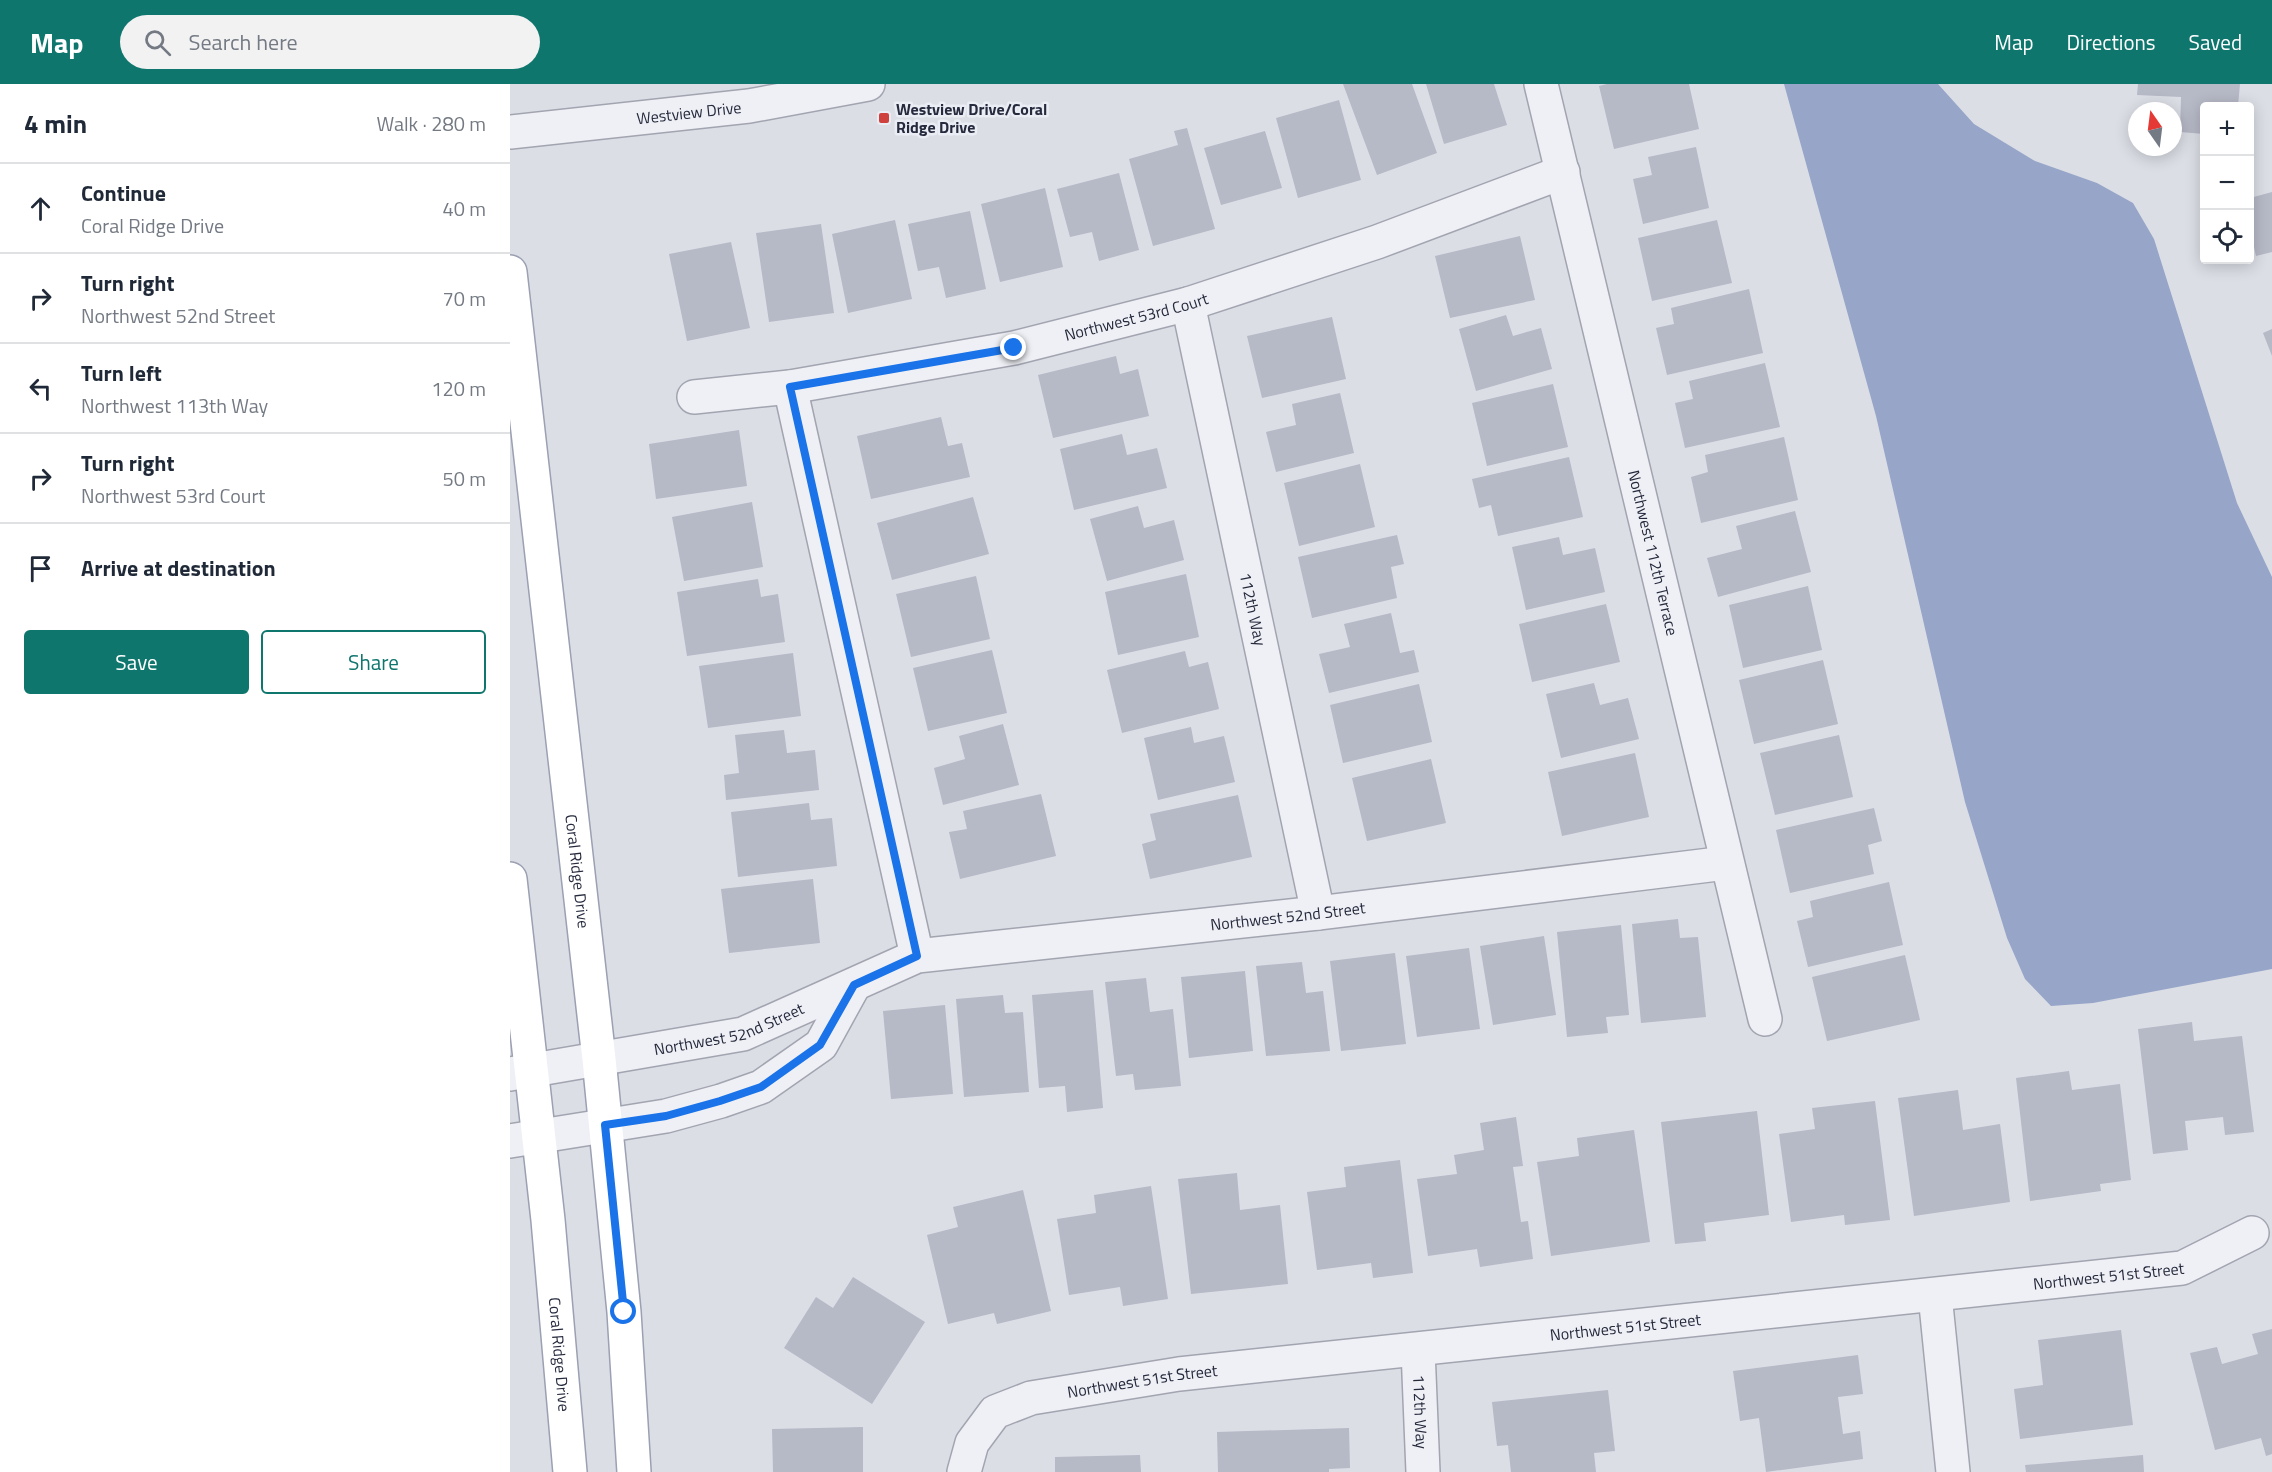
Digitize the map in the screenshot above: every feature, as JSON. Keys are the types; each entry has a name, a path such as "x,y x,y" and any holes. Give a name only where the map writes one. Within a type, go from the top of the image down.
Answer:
{"main road":[{"name":"Coral Ridge Drive","path":"510,272 599,1059 624,1312 634,1472"},
{"name":"Coral Ridge Drive","path":"510,879 525,1139 560,1341 570,1472"}],"street":[{"name":"Westview Drive","path":"510,132 749,106 868,84"},
{"name":"Northwest 112th Terrace","path":"1541,84 1765,1019"},
{"name":"Northwest 53rd Court","path":"694,397 790,387 1014,348 1188,304 1377,242 1563,172"},
{"name":"112th Way","path":"1188,304 1318,913"},
{"path":"790,387 917,956"},
{"name":"Northwest 52nd Street","path":"521,1073 743,1034 917,956 1318,913 1726,863"},
{"path":"525,1139 666,1116 761,1087 820,1045 854,985"},
{"path":"743,1034 761,1087"},
{"name":"Northwest 51st Street","path":"964,1472 972,1443 995,1412 1031,1398 1179,1374 2182,1268 2252,1233"},
{"path":"1935,1295 1953,1472"},
{"name":"112th Way","path":"1418,1350 1423,1472"}],"water":[{"path":"1784,84 1938,84 1974,124 2035,161 2097,183 2133,203 2154,239 2237,503 2272,577 2272,969 2093,1003 2051,1006 2025,979 2007,938 1965,802 1876,416"}],"building":[{"path":"1343,84 1412,84 1437,153 1377,175"},
{"path":"1426,84 1494,84 1507,125 1444,144"},
{"path":"1607,84 1689,84 1699,129 1614,149 1599,86"},
{"path":"2138,84 2240,84 2238,102 2200,102 2200,134 2182,132 2181,97 2137,95"},
{"path":"1339,100 1361,180 1298,198 1276,118"},
{"path":"1187,128 1215,229 1153,246 1129,159 1178,145 1174,131"},
{"path":"1265,131 1282,188 1221,205 1204,148"},
{"path":"1696,147 1709,208 1643,224 1633,179 1652,175 1648,157"},
{"path":"1119,173 1139,250 1099,261 1092,232 1070,237 1057,189"},
{"path":"1045,188 1063,267 1000,282 981,204"},
{"path":"2272,192 2272,252 2256,256 2254,247 2254,197"},
{"path":"970,211 986,289 946,298 939,267 918,271 908,224"},
{"path":"895,220 912,299 848,313 832,234"},
{"path":"1717,220 1732,283 1652,301 1638,238"},
{"path":"821,224 834,313 769,322 756,233"},
{"path":"1520,236 1535,300 1450,318 1435,256"},
{"path":"731,242 750,328 687,341 669,254"},
{"path":"1749,289 1763,353 1667,375 1656,328 1674,324 1671,308"},
{"path":"1506,315 1513,336 1541,328 1552,369 1476,391 1459,329"},
{"path":"1332,317 1346,379 1262,398 1247,336"},
{"path":"2272,329 2272,356 2263,333"},
{"path":"1116,356 1120,374 1138,369 1149,416 1053,438 1038,375"},
{"path":"1765,363 1780,427 1685,448 1675,403 1693,399 1689,381"},
{"path":"1553,384 1568,447 1487,466 1472,403"},
{"path":"1340,393 1354,453 1276,472 1266,432 1296,425 1292,404"},
{"path":"941,417 948,446 962,443 970,477 871,499 857,436"},
{"path":"739,430 747,486 656,499 649,444"},
{"path":"1122,434 1127,455 1157,448 1167,488 1074,510 1060,449"},
{"path":"1784,437 1798,500 1701,523 1691,477 1708,472 1705,455"},
{"path":"1569,457 1583,517 1498,536 1491,505 1479,508 1472,479"},
{"path":"1360,464 1375,527 1299,546 1284,483"},
{"path":"973,497 989,554 892,580 877,523"},
{"path":"752,502 763,567 684,581 672,517"},
{"path":"1138,506 1144,528 1174,520 1184,560 1107,581 1090,519"},
{"path":"1795,511 1811,572 1718,597 1707,558 1742,549 1736,526"},
{"path":"1397,535 1404,564 1391,567 1397,598 1312,618 1298,557"},
{"path":"1559,537 1563,555 1595,548 1605,592 1526,610 1512,547"},
{"path":"1186,574 1199,637 1118,655 1105,592"},
{"path":"976,576 990,639 911,657 896,594"},
{"path":"758,579 761,597 778,594 785,642 687,656 677,592"},
{"path":"1808,586 1822,650 1743,668 1729,605"},
{"path":"1606,604 1620,662 1532,682 1519,624"},
{"path":"1391,613 1400,653 1414,650 1419,672 1329,693 1319,654 1350,647 1344,624"},
{"path":"992,650 1007,713 928,731 913,668"},
{"path":"1185,651 1189,667 1208,662 1219,709 1122,733 1107,670"},
{"path":"793,653 801,716 708,728 699,666"},
{"path":"1823,660 1838,724 1754,744 1739,680"},
{"path":"1594,683 1600,705 1628,698 1639,739 1561,758 1546,694"},
{"path":"1419,684 1432,742 1343,763 1330,705"},
{"path":"1003,724 1019,785 943,805 934,768 965,759 959,736"},
{"path":"1191,727 1194,743 1224,736 1235,782 1158,800 1144,738"},
{"path":"784,730 787,753 815,750 819,790 726,800 724,775 739,773 735,735"},
{"path":"1839,735 1853,797 1775,815 1760,753"},
{"path":"1635,753 1649,817 1562,836 1548,772"},
{"path":"1431,759 1446,823 1367,841 1352,778"},
{"path":"1041,794 1056,856 960,879 949,832 967,829 963,811"},
{"path":"1238,795 1252,857 1150,879 1142,844 1156,840 1150,814"},
{"path":"809,803 811,820 832,818 837,866 738,877 731,812"},
{"path":"1874,808 1882,841 1868,845 1874,874 1790,893 1776,830"},
{"path":"813,879 820,943 729,953 721,889"},
{"path":"1889,882 1903,945 1808,967 1797,921 1813,917 1810,901"},
{"path":"1678,919 1680,938 1698,937 1706,1017 1641,1023 1632,924"},
{"path":"1621,925 1629,1015 1606,1017 1608,1033 1567,1037 1557,932"},
{"path":"1544,936 1556,1015 1493,1025 1480,946"},
{"path":"1469,948 1480,1029 1417,1037 1406,956"},
{"path":"1395,953 1406,1044 1341,1051 1330,961"},
{"path":"1905,955 1920,1020 1827,1041 1812,977"},
{"path":"1302,962 1306,993 1323,991 1330,1051 1266,1056 1256,966"},
{"path":"1245,971 1253,1051 1189,1058 1181,977"},
{"path":"1146,978 1150,1012 1173,1009 1181,1086 1135,1090 1133,1074 1116,1076 1105,982"},
{"path":"1093,990 1103,1108 1067,1112 1065,1086 1039,1088 1032,995"},
{"path":"1003,995 1005,1013 1023,1012 1029,1092 964,1097 956,999"},
{"path":"945,1005 953,1094 891,1099 883,1011"},
{"path":"2192,1022 2194,1041 2242,1036 2254,1132 2225,1135 2223,1117 2185,1121 2188,1150 2153,1154 2138,1029"},
{"path":"2069,1071 2072,1090 2120,1084 2131,1180 2100,1184 2101,1191 2030,1201 2016,1078"},
{"path":"1958,1090 1963,1130 2000,1124 2010,1202 1914,1216 1898,1098"},
{"path":"1875,1101 1890,1220 1845,1225 1844,1215 1791,1222 1779,1134 1815,1129 1812,1108"},
{"path":"1757,1111 1769,1215 1704,1223 1706,1241 1675,1244 1661,1122"},
{"path":"1516,1117 1523,1166 1513,1167 1521,1222 1528,1221 1533,1259 1480,1267 1477,1249 1428,1256 1417,1179 1457,1174 1454,1155 1484,1150 1480,1123"},
{"path":"1634,1130 1650,1242 1551,1256 1537,1162 1579,1156 1577,1138"},
{"path":"1400,1160 1413,1273 1373,1278 1371,1263 1317,1270 1307,1192 1346,1187 1344,1167"},
{"path":"1237,1173 1240,1210 1280,1205 1288,1284 1191,1294 1178,1179"},
{"path":"1151,1186 1168,1299 1123,1306 1120,1287 1069,1295 1057,1219 1096,1213 1094,1195"},
{"path":"1023,1190 1051,1311 997,1324 994,1313 948,1324 927,1235 958,1227 953,1207"},
{"path":"853,1277 925,1322 872,1404 784,1348 816,1297 833,1308"},
{"path":"2272,1329 2272,1454 2266,1456 2261,1438 2215,1450 2190,1353 2217,1347 2222,1364 2258,1354 2252,1334"},
{"path":"2121,1330 2133,1425 2020,1439 2014,1389 2043,1385 2038,1340"},
{"path":"1858,1355 1863,1394 1838,1397 1843,1434 1860,1431 1863,1459 1766,1472 1759,1418 1740,1421 1733,1371"},
{"path":"1608,1390 1615,1451 1594,1453 1596,1472 1511,1472 1508,1445 1497,1446 1492,1402"},
{"path":"863,1427 863,1472 773,1472 772,1429"},
{"path":"1349,1428 1350,1468 1329,1469 1329,1472 1218,1472 1217,1432"},
{"path":"1140,1455 1141,1472 1055,1472 1055,1457"},
{"path":"2143,1455 2144,1472 2026,1472 2025,1465"}],"place":[{"name":"Westview Drive/Coral Ridge Drive","path":"884,118"}],"route":[{"path":"624,1312 605,1125 666,1116 761,1087 820,1045 854,985 917,956 790,387 1014,348"}]}
